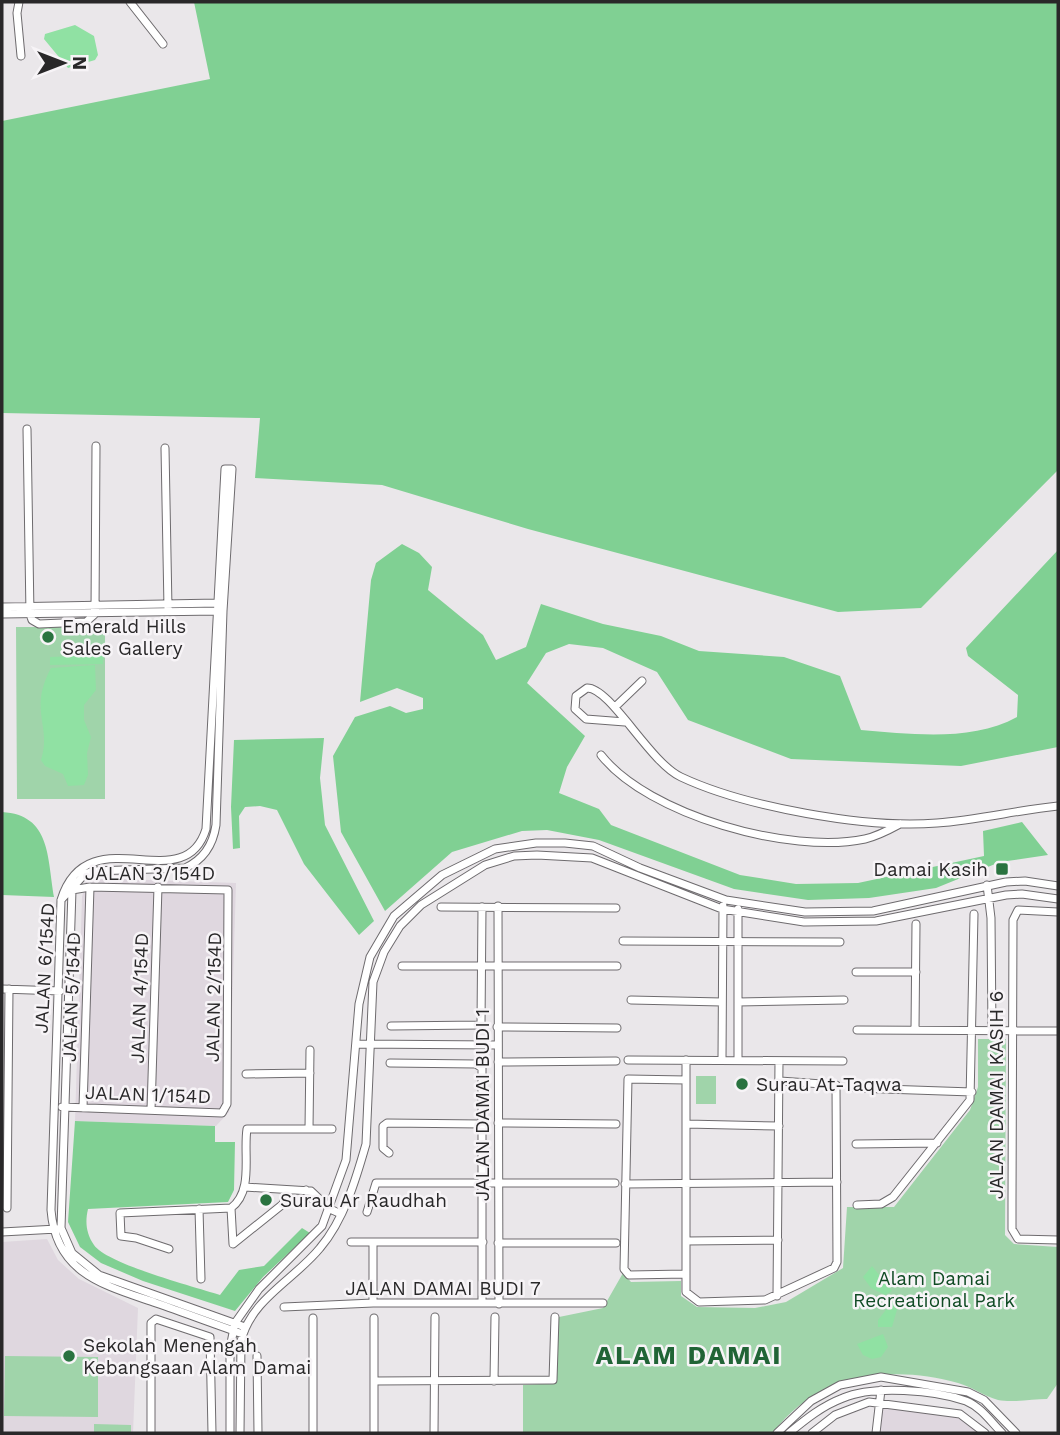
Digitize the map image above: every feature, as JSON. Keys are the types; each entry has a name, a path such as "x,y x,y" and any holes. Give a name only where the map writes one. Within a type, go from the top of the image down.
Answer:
{"street":[{"path":"19,2 17,13 21,56"},
{"path":"131,2 163,44"},
{"path":"27,429 30,610"},
{"path":"95,610 96,446"},
{"path":"165,448 168,608"},
{"name":"JALAN 6/154D","path":"228,469 206,829 202,842 183,859 88,862 72,875 61,900 51,1210 57,1229 72,1253 99,1275 232,1326"},
{"path":"2,607 30,610 219,607"},
{"name":"JALAN 6/154D","path":"219,607 215,825 211,845 197,863 186,868 93,871 85,874 72,890 57,1238 66,1257 96,1282 244,1330"},
{"path":"2,614 30,610"},
{"path":"615,707 642,681"},
{"path":"625,722 586,719 575,709 576,696 580,691 593,688 615,707 665,768 717,792 775,807 901,824 935,824 1058,806"},
{"path":"601,755 614,772 636,789 682,811 726,826 809,841 863,839 901,824"},
{"path":"536,843 537,855"},
{"path":"230,1433 232,1326 259,1289 312,1239 350,1144 359,1004 368,966 385,928 394,916 408,901 442,875 475,856 495,849 536,843 593,846 640,869 726,900 805,912 873,911 987,885 1025,881 1058,886"},
{"path":"240,1433 244,1330 264,1301 323,1246 341,1214 366,1144 373,982 384,952 400,926 421,905 485,865 514,856 537,855 592,858 722,909 804,922 876,921 990,897 1022,894 1058,899"},
{"path":"987,885 990,897 992,1032"},
{"name":"JALAN 3/154D","path":"72,890 90,887 228,890"},
{"name":"JALAN 5/154D","path":"83,1108 90,887"},
{"name":"JALAN 4/154D","path":"151,1110 158,887"},
{"path":"61,900 72,890"},
{"name":"JALAN 2/154D","path":"227,1104 228,890"},
{"path":"722,1059 722,909 726,900"},
{"path":"738,1059 739,903"},
{"path":"391,1026 481,1025 482,906"},
{"name":"JALAN DAMAI BUDI 1","path":"498,906 499,1304"},
{"path":"441,907 616,908"},
{"name":"JALAN DAMAI KASIH 6","path":"1058,912 1018,911 1013,920 1012,1032 1012,1229 1018,1238 1058,1240"},
{"path":"858,1205 888,1202 966,1107 972,1092 974,914"},
{"path":"915,1031 916,924"},
{"path":"623,941 841,942"},
{"path":"402,966 617,966"},
{"path":"856,972 916,972"},
{"path":"47,991 57,983 58,974"},
{"path":"7,1208 5,989 68,992"},
{"path":"47,991 56,997 57,1003"},
{"path":"631,1000 722,1002"},
{"path":"738,1002 844,1000"},
{"path":"722,1021 727,1025 734,1023 738,1014"},
{"path":"371,1025 375,1037 388,1045"},
{"path":"497,1027 617,1028"},
{"path":"857,1030 973,1033 1058,1031"},
{"path":"357,1044 497,1045"},
{"path":"370,1066 376,1052 388,1045"},
{"path":"309,1129 310,1050"},
{"path":"686,1059 686,1292 699,1302 753,1302 778,1296 834,1268 836,1085 780,1082"},
{"path":"628,1060 843,1061"},
{"path":"498,1062 616,1061"},
{"path":"778,1296 779,1061"},
{"path":"390,1063 480,1066 482,1303"},
{"path":"246,1073 310,1073"},
{"path":"686,1080 628,1079 625,1184 625,1273 686,1274"},
{"path":"855,1088 972,1092"},
{"name":"JALAN 1/154D","path":"54,1107 222,1112 227,1104"},
{"path":"389,1153 383,1148 383,1126 387,1123 482,1124"},
{"path":"498,1123 616,1124"},
{"path":"686,1124 779,1126"},
{"path":"169,1249 121,1236 119,1215 231,1208 239,1202 245,1188 247,1129 332,1129"},
{"path":"856,1144 937,1143"},
{"path":"625,1184 837,1182"},
{"path":"367,1212 376,1183 615,1183"},
{"path":"245,1188 306,1190 341,1214"},
{"path":"231,1208 233,1244 283,1204 287,1190"},
{"path":"199,1209 201,1279"},
{"path":"43,1229 51,1210"},
{"path":"43,1229 57,1238"},
{"path":"2,1232 57,1229"},
{"path":"686,1241 778,1240"},
{"path":"351,1242 483,1242"},
{"path":"373,1242 373,1303"},
{"path":"498,1243 616,1243"},
{"name":"JALAN DAMAI BUDI 7","path":"284,1307 373,1303 603,1303"},
{"path":"434,1433 435,1317"},
{"path":"495,1317 495,1381"},
{"path":"374,1381 553,1380 555,1317"},
{"path":"151,1433 152,1320 156,1318 210,1337 212,1433"},
{"path":"313,1318 313,1433"},
{"path":"374,1318 374,1433"},
{"path":"257,1356 258,1433"},
{"path":"777,1433 811,1401 841,1385 881,1377 968,1392 984,1399 1016,1433"},
{"path":"876,1433 881,1390"},
{"path":"789,1433 817,1410 845,1396 881,1390 965,1401 979,1408 1002,1433"},
{"path":"811,1433 835,1415 857,1405 881,1403 960,1414 985,1433"}],"shaded area":[{"path":"194,2 1058,2 1058,470 921,608 838,612 528,529 382,485 255,478 260,418 2,413 2,121 210,79"},
{"path":"75,25 94,36 98,55 95,60 68,68 44,39 45,34"},
{"path":"402,544 419,553 432,567 428,590 483,635 496,660 526,647 541,604 603,624 661,636 699,651 784,657 840,676 861,730 920,734 981,730 1017,717 1018,695 968,656 966,648 1058,550 1058,747 961,766 791,759 688,720 657,672 603,648 569,644 546,653 527,683 585,736 567,767 559,793 599,809 611,825 740,875 796,884 858,883 984,856 983,831 1022,822 1048,855 1000,862 936,888 869,898 808,900 734,889 599,840 547,830 522,831 452,852 385,911 341,832 333,756 355,717 390,706 406,713 423,709 423,698 397,688 360,702 371,580 376,563"},
{"path":"103,655 103,664 50,665 50,657"},
{"path":"95,665 96,690 84,705 84,720 91,737 87,753 88,775 84,785 68,786 63,774 45,766 41,760 44,737 41,696 51,668"},
{"path":"324,738 320,778 325,825 374,921 359,935 304,864 277,810 260,806 245,807 239,816 240,848 233,849 231,807 234,740"},
{"path":"2,812 30,821 38,830 47,853 54,897 2,895"},
{"path":"92,878 236,883 229,1112 216,1126 75,1121 82,897 86,880"},
{"path":"75,1121 215,1126 215,1142 235,1142 234,1190 228,1202 88,1209 87,1227 91,1241 102,1252 116,1260 220,1295 239,1270 264,1266 302,1228 310,1233 263,1277 235,1311 143,1281 101,1263 80,1247 68,1222"},
{"name":"Sekolah Menengah Kebangsaan Alam Damai","path":"47,1239 58,1260 79,1279 138,1308 133,1433 2,1433 2,1242"},
{"path":"872,1266 892,1291 885,1295 871,1288 863,1277"},
{"path":"892,1302 898,1306 892,1327 878,1327 878,1320"},
{"path":"883,1334 888,1347 881,1357 872,1359 863,1355 857,1344"},
{"path":"883,1405 958,1415 981,1433 879,1433"}],"green space":[{"path":"16,627 105,627 105,799 17,799"},
{"name":"Alam Damai Recreational Park","path":"978,1039 1006,1039 1005,1235 1014,1244 1058,1247 1058,1383 1047,1399 1004,1401 958,1383 933,1377 881,1375 833,1386 791,1413 773,1433 523,1433 523,1385 556,1383 559,1317 603,1308 623,1273 631,1282 681,1281 681,1296 697,1307 755,1308 786,1302 843,1268 847,1207 894,1207 970,1110 978,1087"},
{"path":"696,1076 716,1076 716,1104 696,1104"},
{"path":"5,1356 98,1357 98,1417 4,1416"},
{"path":"94,1424 131,1425 131,1433 94,1433"}],"place":[{"name":"Emerald Hills Sales Gallery","path":"48,637"},
{"name":"Damai Kasih","path":"1002,869"},
{"name":"Surau At-Taqwa","path":"742,1084"},
{"name":"Surau Ar Raudhah","path":"266,1200"},
{"name":"Sekolah Menengah Kebangsaan Alam Damai","path":"69,1356"}],"district":[{"name":"ALAM DAMAI","path":"689,1355"}]}
